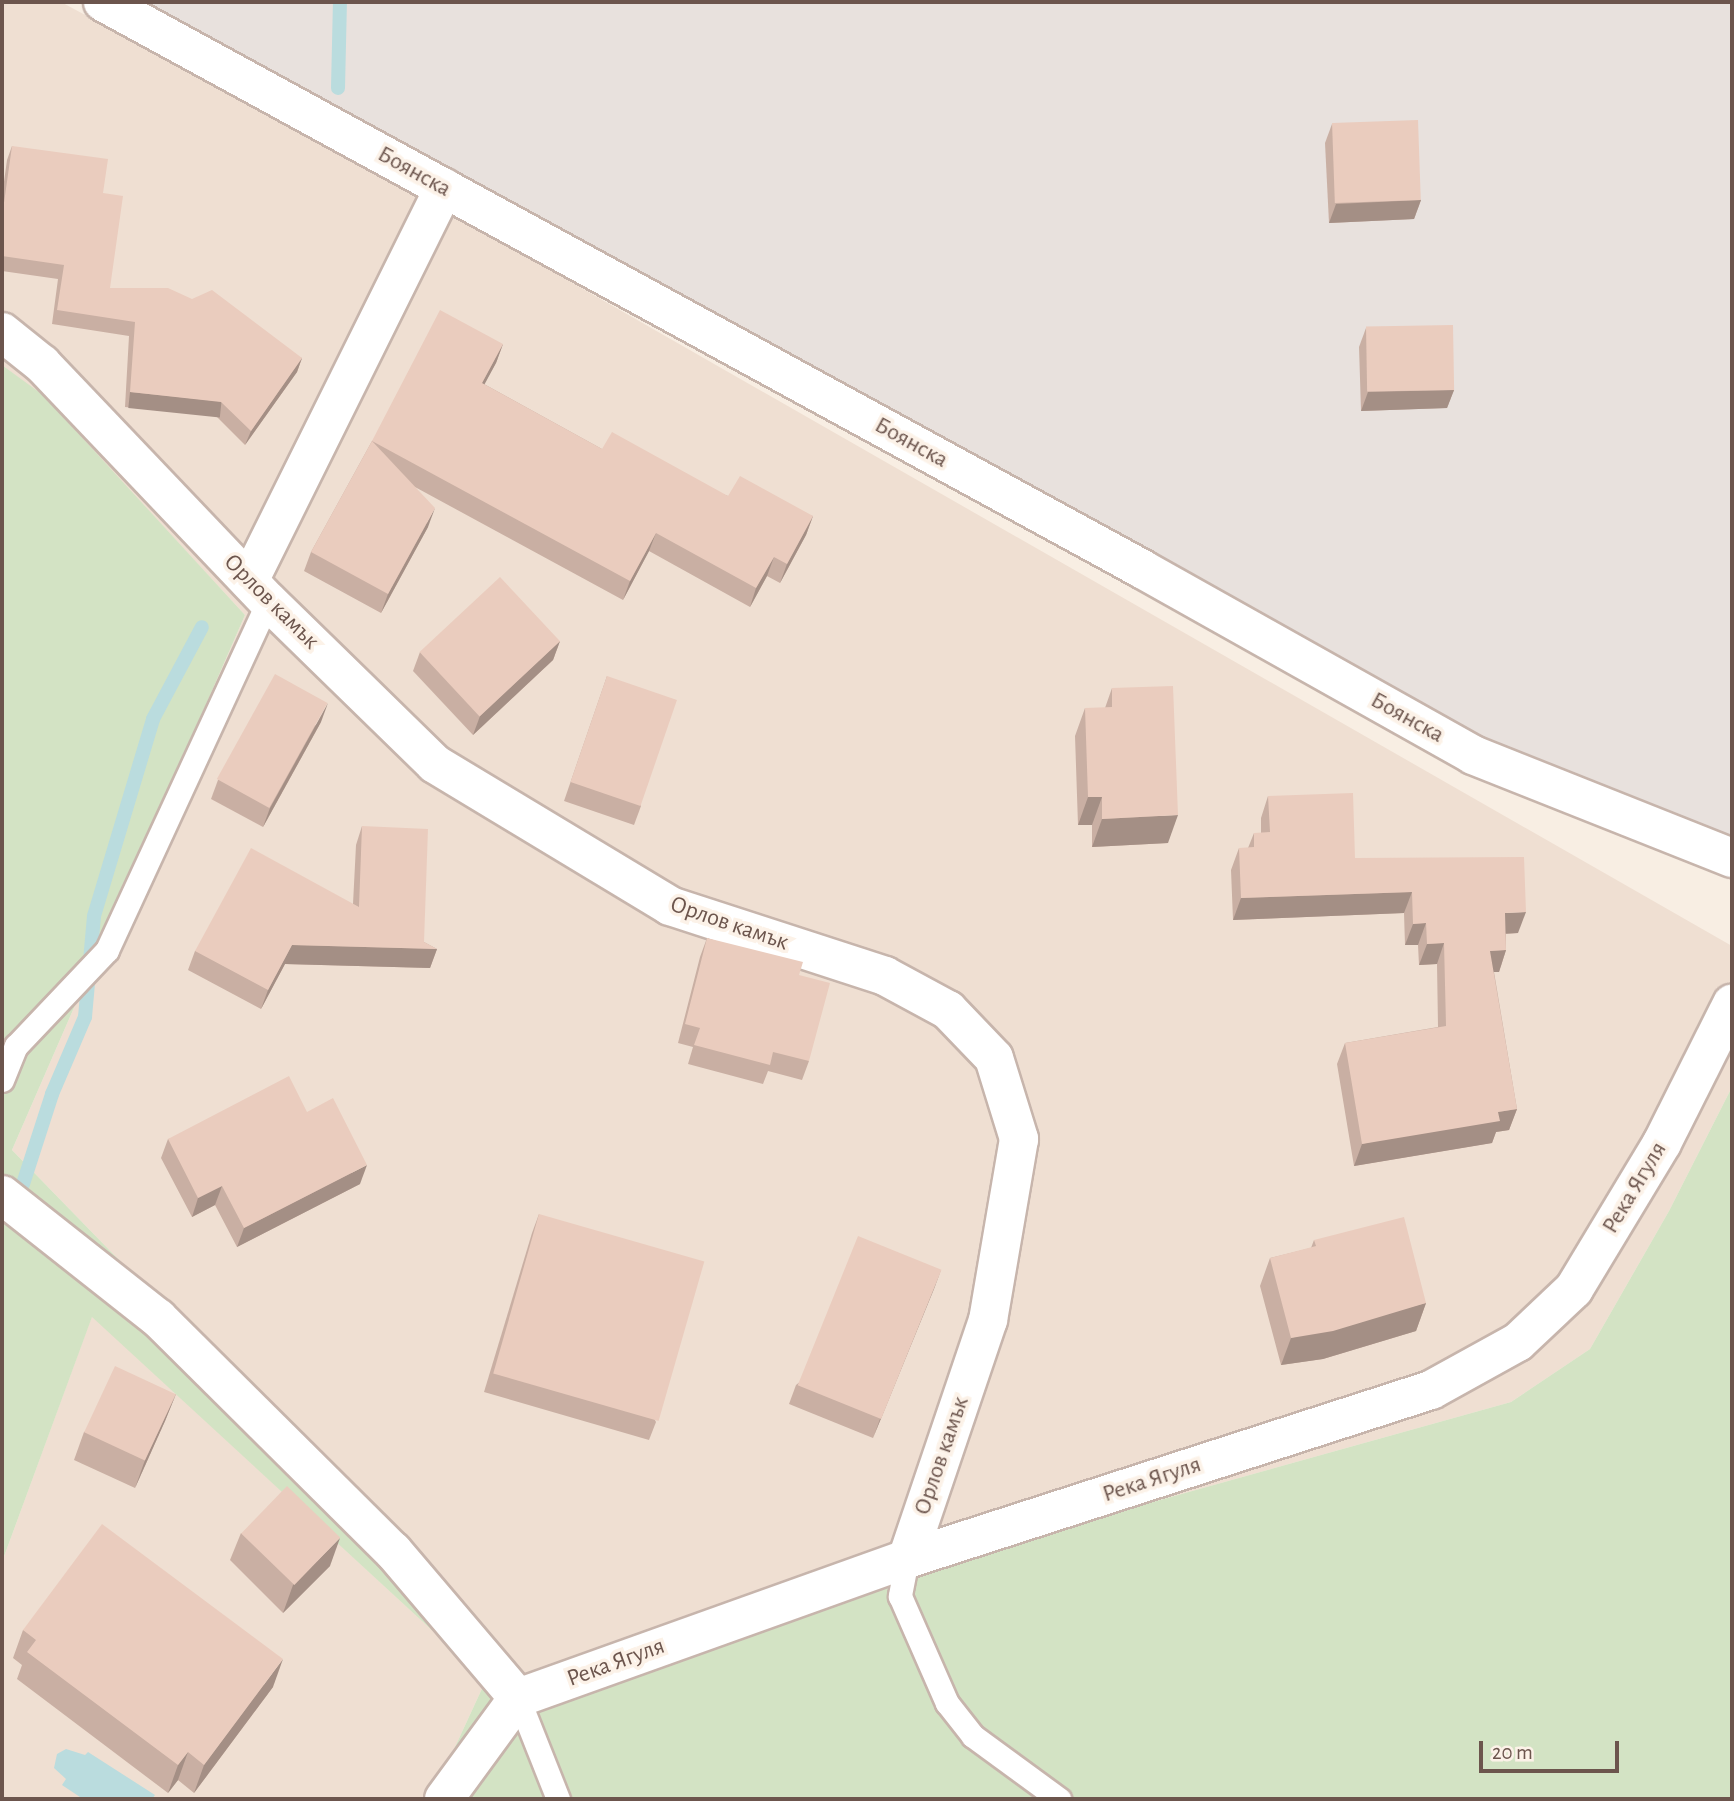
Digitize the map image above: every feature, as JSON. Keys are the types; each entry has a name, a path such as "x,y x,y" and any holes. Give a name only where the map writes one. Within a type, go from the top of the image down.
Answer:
{"street":[{"name":"Боянска","path":"103,2 1473,755 1732,858"},
{"path":"259,591 444,188"},
{"name":"Орлов камък","path":"2,332 42,364 259,591 435,764 670,906 886,976 948,1010 994,1058 1019,1139 988,1320 907,1559"},
{"name":"Река Ягуля","path":"518,1698 907,1559 1431,1390 1518,1342 1574,1289 1662,1143 1732,1004"},
{"path":"2,1195 158,1318 393,1551 518,1698 444,1799"}],"lane":[{"path":"2,1080 16,1045 107,950 259,591"},
{"path":"907,1559 900,1596 947,1703 973,1736 1059,1799"},
{"path":"518,1698 558,1799"}],"shaded area":[{"path":"2,2 61,2 410,190 1732,946 1732,1087 1669,1211 1590,1349 1511,1402 1074,1524 544,1697 12,1150 245,615 43,396 2,365"},
{"path":"103,2 1732,2 1732,858 1473,755"},
{"path":"92,1316 486,1680 431,1799 2,1799 2,1562"}],"green space":[{"path":"2,365 43,395 245,615 12,1150 544,1697 1074,1524 1511,1402 1590,1349 1669,1211 1732,1087 1732,1799 431,1799 486,1680 92,1317 2,1562"}],"water":[{"path":"66,1749 85,1755 88,1752 155,1795 152,1799 83,1799 62,1785 66,1779 54,1768 57,1754"}],"building":[{"path":"1418,120 1421,200 1335,203 1332,123"},
{"path":"12,146 108,159 103,193 123,196 110,288 168,288 192,299 212,290 302,358 251,431 221,402 130,392 135,322 57,310 64,265 2,256 2,217"},
{"path":"440,310 503,344 482,383 602,449 612,432 728,496 740,476 813,516 787,564 774,557 756,588 656,533 630,581 372,441"},
{"path":"1453,325 1454,390 1367,392 1366,327"},
{"path":"372,441 435,508 388,594 311,552"},
{"path":"500,577 560,641 480,716 420,652"},
{"path":"275,674 327,703 269,808 217,779"},
{"path":"607,676 677,700 641,806 571,782"},
{"path":"1173,686 1178,815 1102,819 1102,797 1088,797 1085,708 1112,707 1112,688"},
{"path":"1353,793 1355,858 1524,857 1526,912 1505,913 1506,950 1490,951 1517,1109 1498,1112 1500,1121 1362,1144 1345,1043 1446,1026 1444,943 1427,944 1426,923 1413,924 1412,892 1241,898 1239,848 1254,847 1254,833 1270,832 1268,796"},
{"path":"362,826 428,829 424,942 437,949 292,945 268,990 195,951 251,848 359,907"},
{"path":"707,938 803,962 799,975 830,983 809,1061 773,1052 770,1065 694,1045 700,1028 685,1024"},
{"path":"289,1076 307,1112 333,1098 367,1165 244,1228 222,1186 198,1198 168,1139"},
{"path":"539,1214 704,1261 659,1421 493,1374"},
{"path":"1404,1217 1426,1303 1333,1331 1291,1338 1270,1258 1316,1246 1314,1240"},
{"path":"858,1236 941,1270 881,1419 798,1385"},
{"path":"115,1366 176,1394 145,1460 84,1432"},
{"path":"287,1486 340,1537 294,1585 241,1533"},
{"path":"102,1524 283,1659 204,1765 188,1752 178,1765 27,1652 36,1640 23,1630"}],"waterway":[{"path":"338,88 340,2"},
{"path":"23,1184 52,1094 85,1017 94,916 153,719 202,627"}]}
